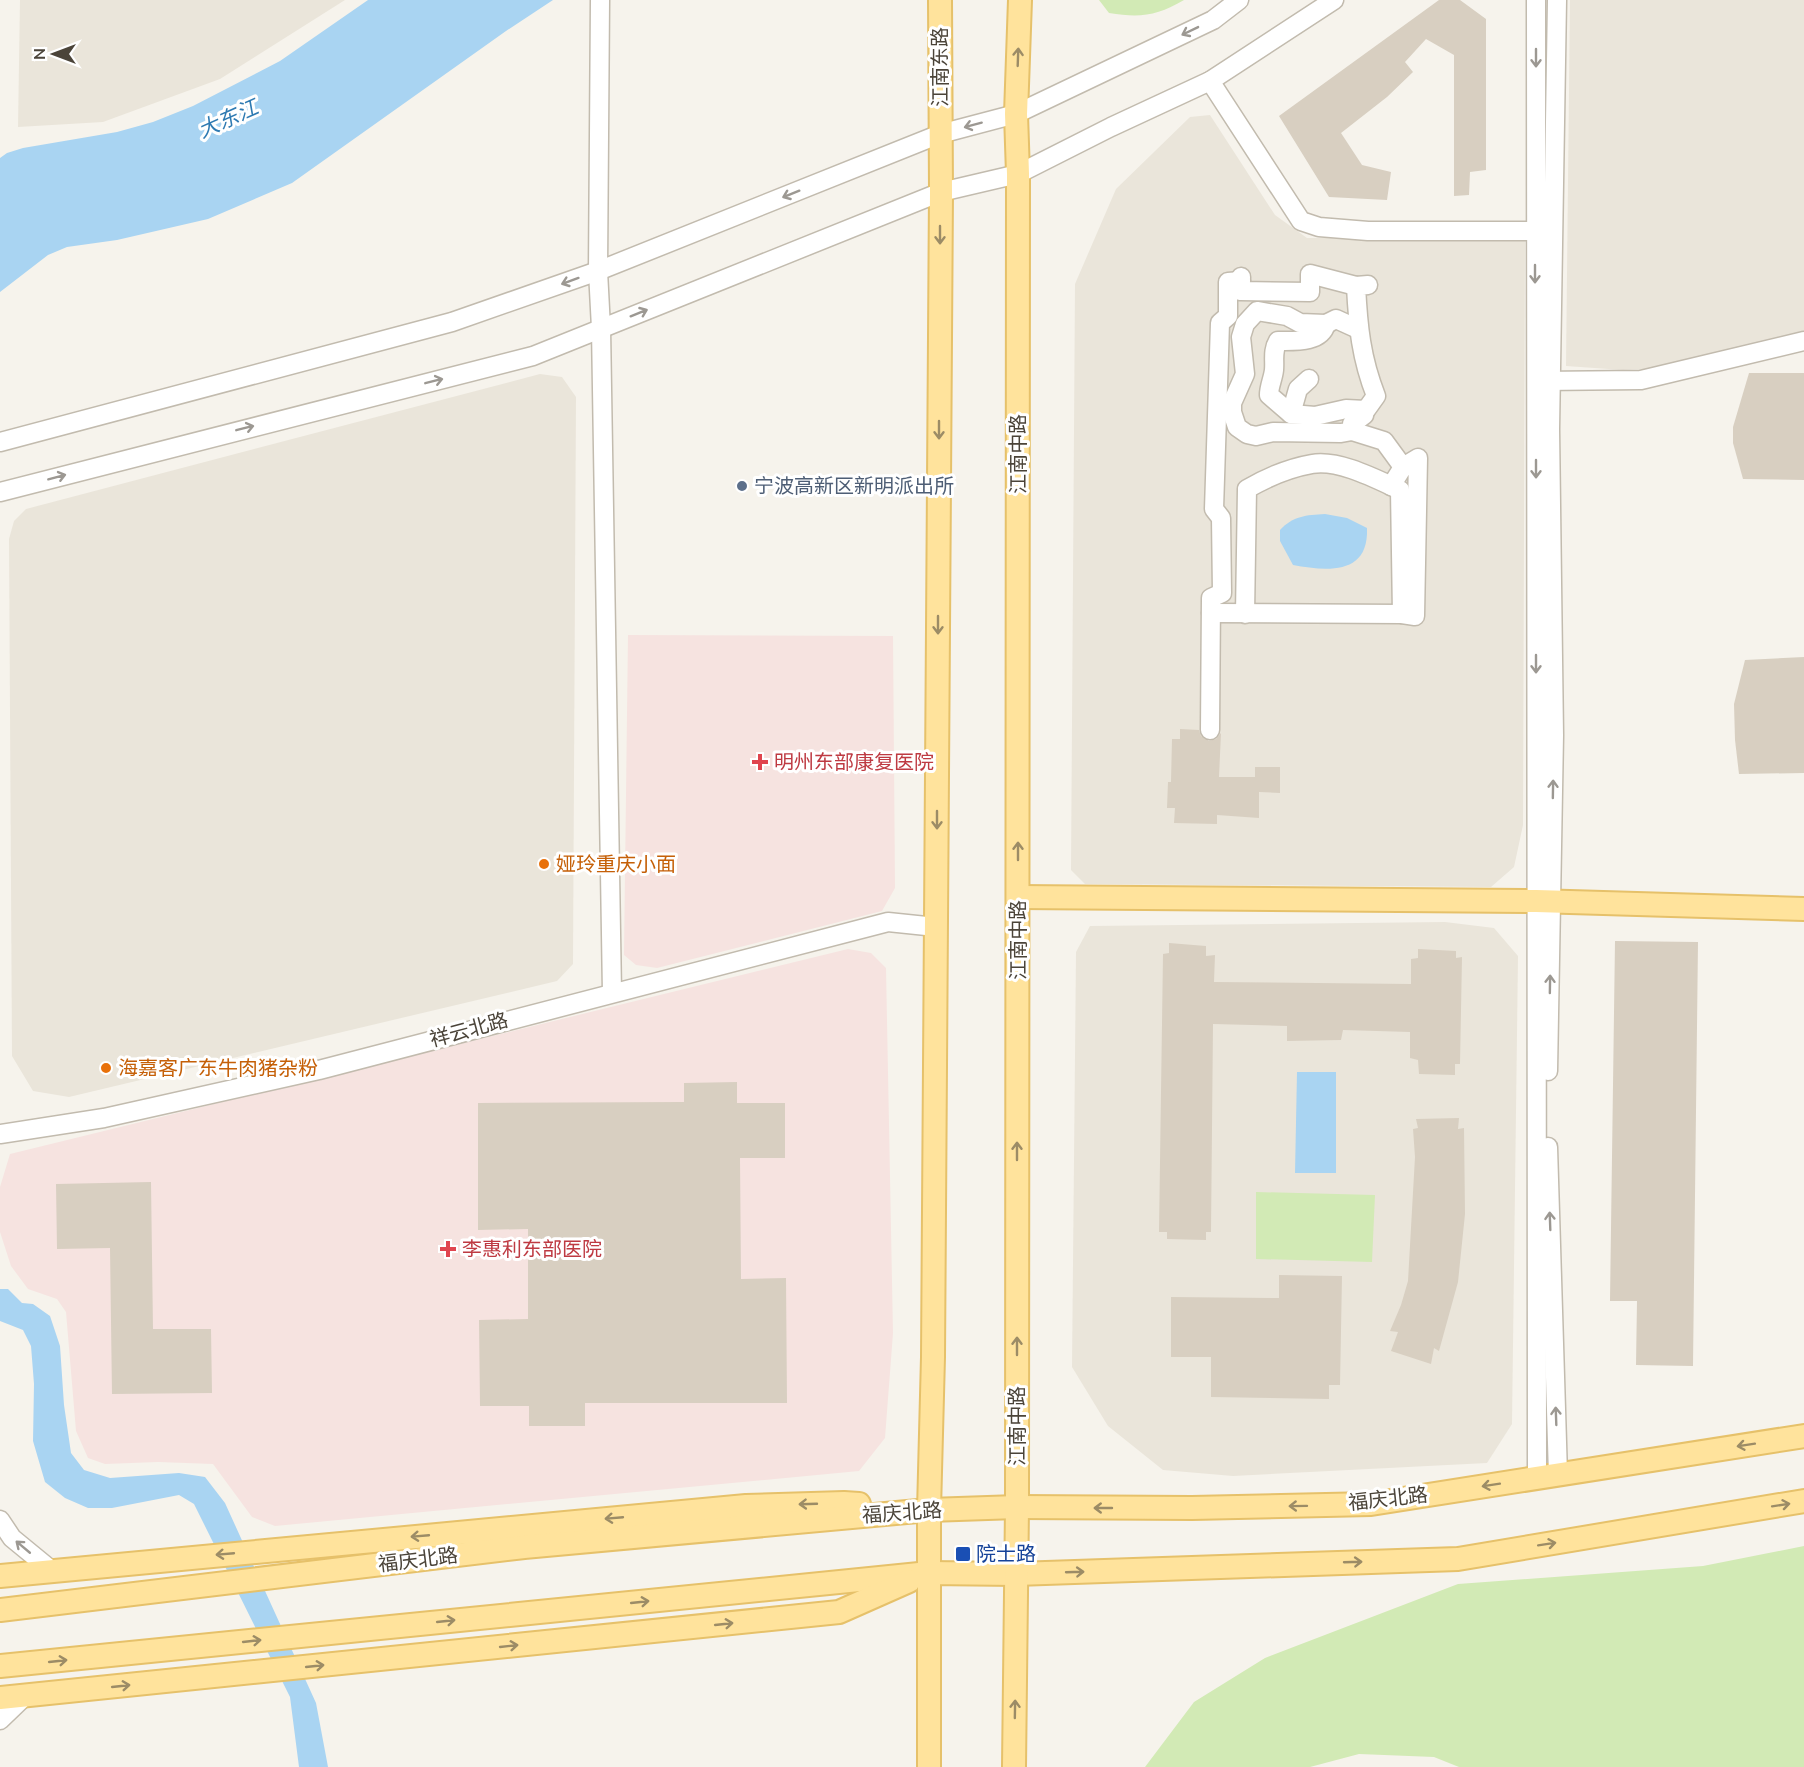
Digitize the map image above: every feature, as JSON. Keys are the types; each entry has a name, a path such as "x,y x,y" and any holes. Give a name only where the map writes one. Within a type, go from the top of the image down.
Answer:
{"main road":[{"name":"江南东路","path":"940,0 940,134"},
{"path":"1016,114 1020,0"},
{"name":"江南中路","path":"1014,1767 1017,1508 1018,897 1018,174 1016,114"},
{"path":"929,1767 940,134"},
{"path":"1018,897 1544,902 1804,909"},
{"name":"福庆北路","path":"0,1610 524,1547 929,1510 1371,1504 1804,1436"},
{"path":"0,1666 929,1572 1016,1574 1458,1559 1804,1501"},
{"path":"0,1576 746,1506 844,1503 929,1510"},
{"path":"0,1698 839,1612 929,1572"}],"street":[{"path":"600,0 598,271 601,328 612,993"},
{"path":"0,442 452,322 598,271 940,134 1016,114 1213,20 1239,0"},
{"path":"0,492 532,356 941,192 1018,174 1210,81 1334,0"},
{"path":"1536,0 1535,231 1543,381"},
{"path":"1547,1476 1543,381 1557,0"},
{"path":"1210,81 1301,221 1319,227 1368,231 1535,231"},
{"path":"1222,593 1221,518 1215,509 1220,323 1228,316 1228,282 1241,276 1240,291 1310,292 1310,274 1362,286 1358,329 1363,361 1376,396 1366,410 1346,409 1315,416 1291,414 1269,394 1269,382 1274,373 1274,348 1278,341 1319,336 1324,332 1326,324"},
{"path":"1358,329 1336,319 1326,324 1300,323 1287,315 1257,311 1245,324 1241,337 1244,347 1245,374 1232,403 1232,412 1237,427 1247,434 1256,436 1273,432 1341,433 1352,431 1384,441 1403,467"},
{"path":"1543,381 1641,380 1804,341"},
{"path":"1291,414 1298,389 1309,379"},
{"path":"1352,431 1352,424 1364,415 1363,410"},
{"path":"1211,613 1402,614 1415,616 1418,458 1403,467 1391,486"},
{"path":"1245,614 1247,489 1266,478 1313,463 1334,465 1371,476 1400,490 1402,614"},
{"path":"1210,730 1211,598 1222,593 1233,593 1235,483"},
{"name":"祥云北路","path":"0,1134 104,1118 319,1070 888,922 936,927"},
{"path":"0,1520 12,1538 51,1570"},
{"path":"0,1720 26,1695"}],"shaded area":[{"path":"20,0 345,0 220,79 103,122 18,127"},
{"path":"1570,0 1804,0 1804,335 1664,368 1623,370 1566,366"},
{"path":"1210,115 1275,215 1307,238 1513,238 1525,241 1523,825 1514,867 1491,887 1085,884 1071,870 1075,284 1116,189 1190,117"},
{"path":"540,374 562,377 576,397 573,964 557,981 69,1097 33,1091 12,1056 9,539 14,521 26,509"},
{"name":"明州东部康复医院","path":"628,635 893,636 895,888 882,911 657,968 636,965 624,955"},
{"path":"1445,922 1494,928 1518,956 1512,1424 1487,1463 1233,1476 1163,1470 1108,1426 1072,1367 1076,952 1090,926"},
{"name":"李惠利东部医院","path":"848,949 871,953 886,968 893,1333 885,1438 859,1471 275,1526 252,1517 213,1464 158,1462 105,1464 88,1458 76,1431 66,1312 57,1299 28,1289 11,1266 0,1232 0,1187 10,1154"}],"green space":[{"path":"1099,0 1184,0 1157,12 1130,15 1109,13"},
{"path":"1256,1192 1375,1195 1372,1262 1256,1259"},
{"path":"1804,1546 1804,1767 1459,1767 1434,1757 1359,1754 1310,1767 1145,1767 1194,1702 1265,1658 1458,1584 1703,1566"}],"water":[{"name":"大东江","path":"368,0 553,0 292,183 208,219 117,240 67,247 48,255 0,292 0,158 23,148 117,132 153,122 193,106 280,61"},
{"path":"1325,514 1347,518 1367,528 1366,544 1361,555 1343,567 1331,569 1293,565 1280,541 1280,530 1300,517"},
{"path":"1297,1072 1336,1072 1336,1173 1295,1173"},
{"path":"0,1289 8,1289 22,1303 33,1304 50,1316 60,1346 64,1405 71,1453 84,1470 110,1478 179,1473 205,1477 225,1503 316,1703 328,1767 299,1767 290,1697 194,1504 179,1495 112,1508 88,1508 65,1498 45,1482 33,1441 34,1384 31,1346 23,1330 0,1321"}],"building":[{"path":"1439,0 1460,0 1486,19 1486,170 1470,172 1469,195 1454,196 1454,55 1426,39 1405,62 1413,72 1387,97 1341,133 1362,165 1391,172 1387,200 1329,197 1279,116"},
{"path":"1749,373 1804,373 1804,480 1743,479 1733,443 1733,427"},
{"path":"1804,657 1804,773 1739,774 1734,704 1745,660"},
{"path":"1180,729 1199,730 1201,736 1209,741 1216,739 1221,733 1219,777 1255,777 1255,767 1280,767 1280,793 1259,792 1259,818 1217,815 1217,824 1174,823 1175,808 1167,808 1168,782 1171,782 1172,739 1180,739"},
{"path":"1615,941 1698,942 1693,1366 1636,1365 1637,1301 1610,1301"},
{"path":"1169,943 1206,946 1206,956 1215,955 1214,982 1411,984 1411,959 1418,958 1418,949 1456,951 1456,958 1462,957 1460,1064 1455,1064 1455,1075 1419,1074 1418,1060 1410,1058 1410,1032 1343,1030 1341,1040 1287,1041 1287,1026 1213,1024 1211,1232 1206,1232 1206,1240 1167,1239 1167,1232 1159,1232 1163,954 1169,953"},
{"path":"737,1082 737,1103 785,1103 785,1158 740,1158 741,1279 786,1278 787,1403 585,1403 585,1426 529,1426 529,1406 480,1406 479,1320 528,1319 528,1229 478,1230 478,1103 684,1102 684,1083"},
{"path":"1459,1118 1458,1129 1464,1128 1465,1214 1458,1282 1439,1351 1434,1348 1431,1364 1391,1351 1398,1332 1390,1331 1408,1281 1415,1157 1413,1129 1418,1128 1416,1119"},
{"path":"151,1182 153,1329 211,1329 212,1393 112,1394 110,1248 57,1249 56,1184"},
{"path":"1279,1275 1342,1276 1340,1385 1329,1385 1329,1399 1211,1397 1211,1357 1171,1357 1171,1297 1279,1298"}],"place":[{"name":"宁波高新区新明派出所","path":"742,486"},
{"name":"明州东部康复医院","path":"760,762"},
{"name":"娅玲重庆小面","path":"544,864"},
{"name":"海嘉客广东牛肉猪杂粉","path":"106,1068"},
{"name":"李惠利东部医院","path":"448,1249"},
{"name":"院士路","path":"963,1554"}]}
